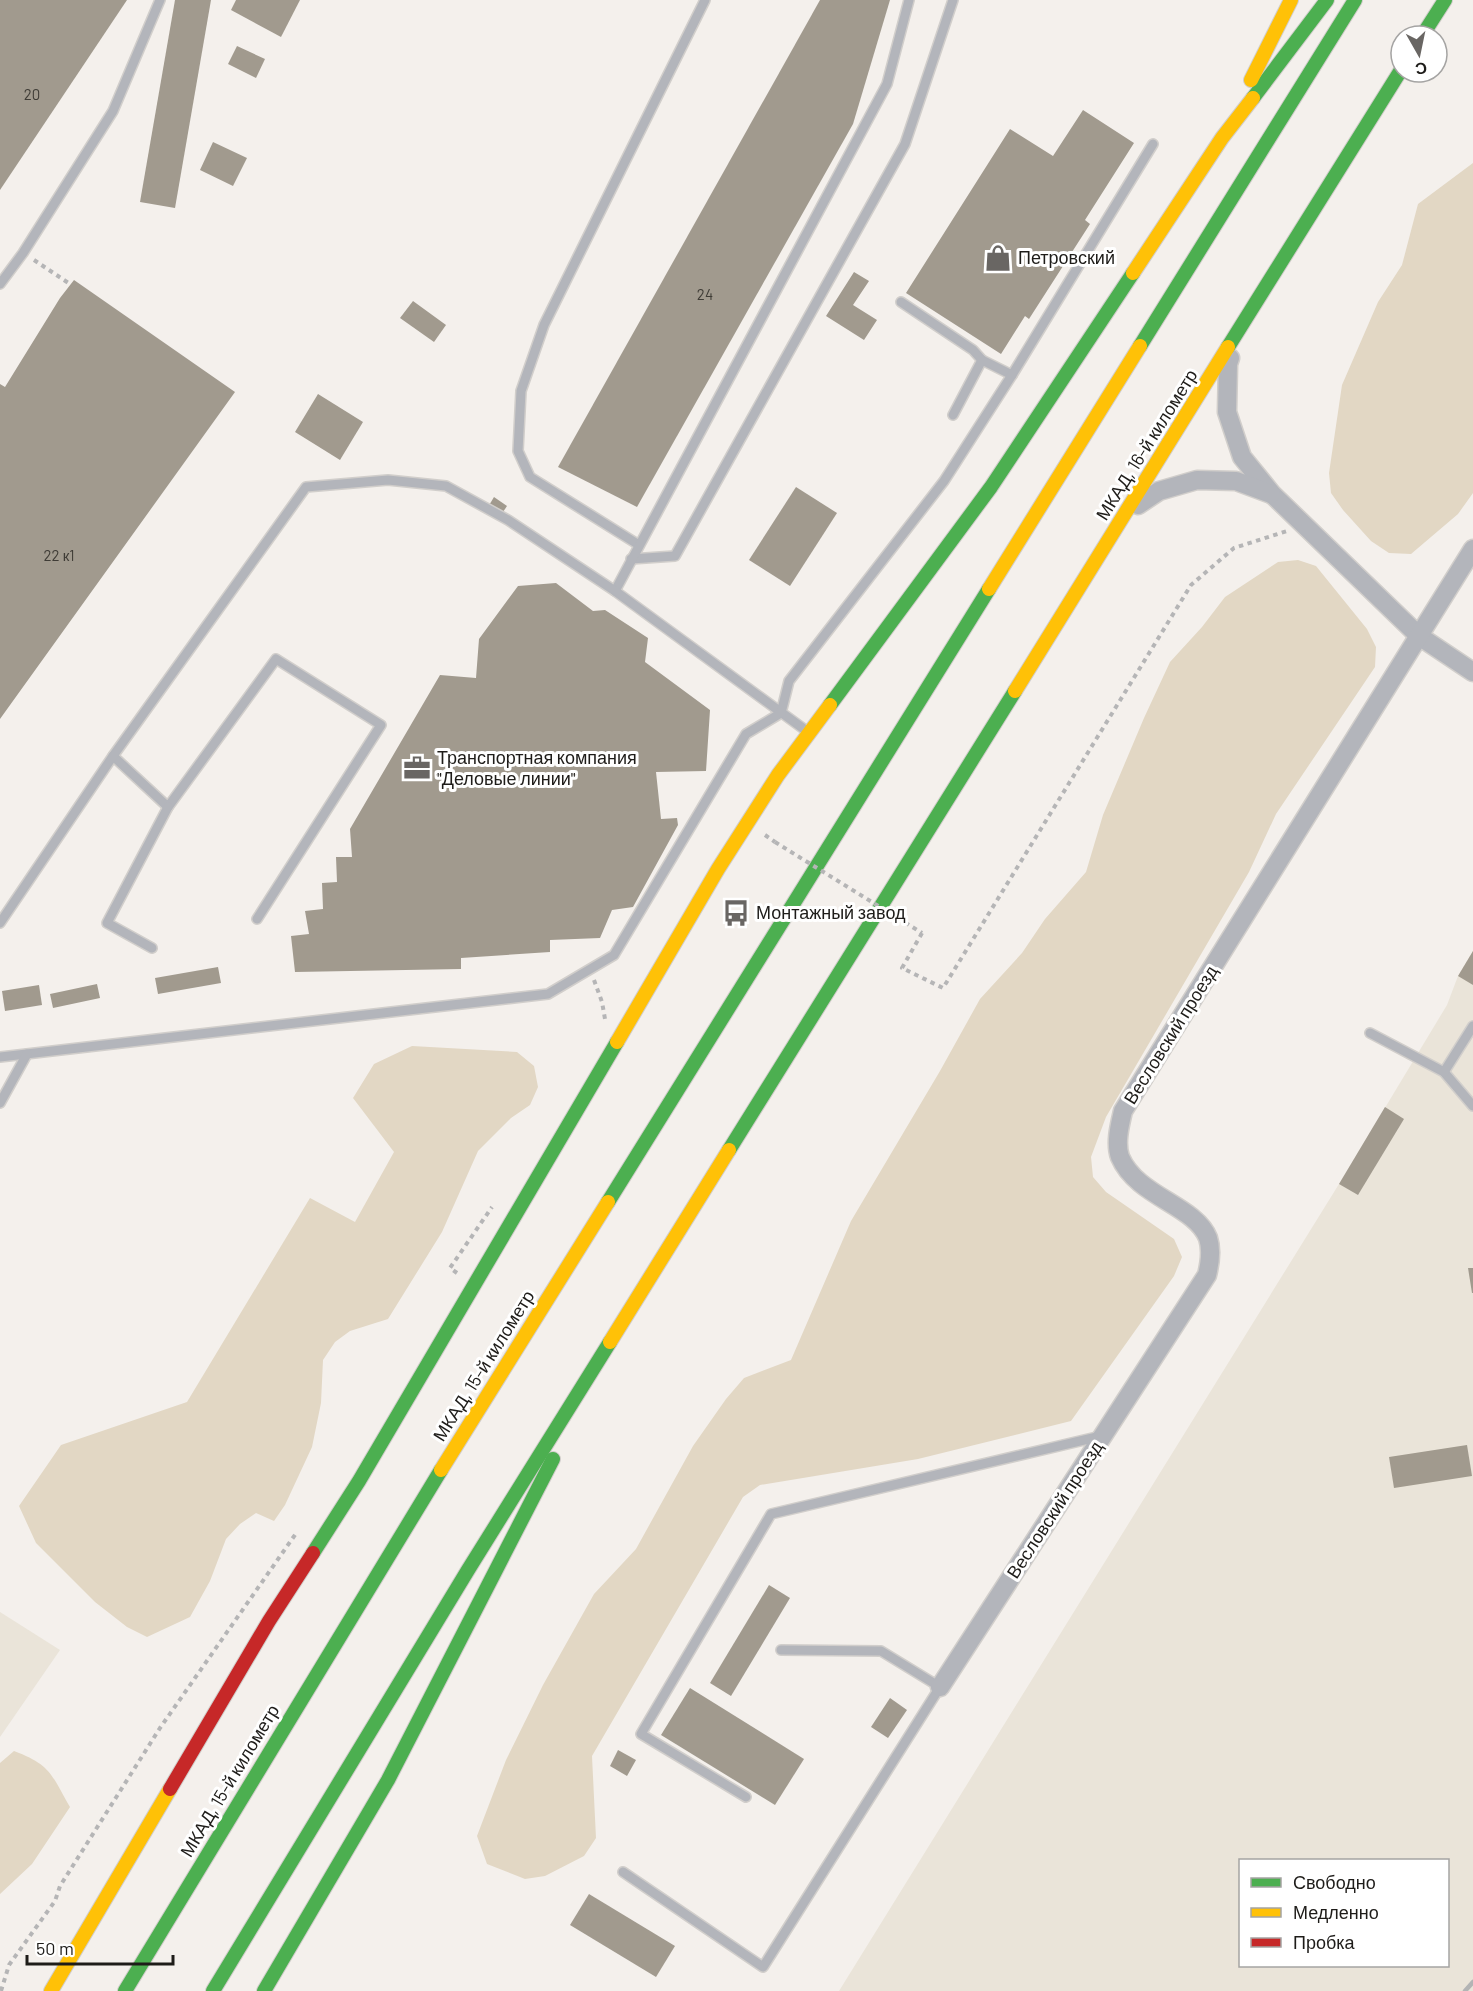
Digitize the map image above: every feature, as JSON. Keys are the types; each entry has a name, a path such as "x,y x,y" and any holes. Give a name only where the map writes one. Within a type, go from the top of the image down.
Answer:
{"main road":[{"path":"1222,138 1291,0"},
{"path":"51,1991 269,1621 365,1471 718,869 778,775 991,487 1222,138 1327,0"},
{"name":"МКАД, 15-й километр","path":"125,1991 403,1531 1355,0"},
{"path":"1430,24 1445,0"},
{"name":"МКАД, 16-й километр","path":"624,1320 1392,84"},
{"path":"213,1991 462,1581 624,1320"},
{"path":"264,1991 388,1780 624,1320"}],"street":[{"path":"1245,320 1228,364 1227,412 1242,458 1272,495 1419,636 1473,672"},
{"path":"1127,513 1159,491 1197,480 1236,481 1272,495"},
{"name":"Весловский проезд","path":"940,1687 1207,1275 1210,1259 1208,1239 1200,1224 1133,1179 1119,1155 1119,1132 1123,1111 1473,549"}],"lane":[{"path":"0,284 23,253 113,111 160,0"},
{"path":"639,545 530,477 518,451 521,391 544,325 705,0"},
{"path":"615,591 887,84 909,0"},
{"path":"631,560 675,556 905,144 953,0"},
{"path":"0,1057 548,993 614,955 746,734 781,713 789,681 944,481 1012,375 1153,144"},
{"path":"901,302 973,350 982,360 1012,375"},
{"path":"953,415 982,360"},
{"path":"0,923 113,756 306,487 388,480 446,486 508,520 615,591 810,734"},
{"path":"152,948 107,923 168,807 276,658 381,725 257,919"},
{"path":"113,756 168,807"},
{"path":"1444,1072 1473,1026"},
{"path":"1370,1033 1444,1072 1473,1106"},
{"path":"0,1103 27,1054"},
{"path":"746,1797 641,1734 771,1514 1103,1436"},
{"path":"623,1872 763,1967 940,1687 881,1651 781,1650"}],"path":[{"path":"38,263 70,284"},
{"path":"775,842 922,933 902,968 943,988 1191,585 1234,548 1305,525"},
{"path":"590,969 602,1002 605,1022"},
{"path":"465,1278 450,1268 495,1202"},
{"path":"1,1991 9,1965 55,1901 60,1886 153,1737 302,1525"}],"shaded area":[{"path":"1473,163 1473,493 1458,514 1411,554 1389,553 1371,541 1331,493 1329,473 1342,385 1378,302 1402,265 1418,204"},
{"path":"1298,560 1316,566 1367,629 1376,647 1375,667 1276,814 1249,872 1106,1117 1091,1157 1093,1177 1106,1192 1174,1239 1182,1257 1174,1276 1071,1421 918,1459 760,1485 743,1497 592,1756 596,1838 584,1856 545,1876 525,1879 487,1864 477,1836 506,1760 543,1685 594,1594 636,1549 693,1446 726,1399 744,1378 791,1360 851,1221 980,999 1022,953 1045,919 1086,872 1103,815 1170,662 1202,627 1225,597 1278,562"},
{"path":"1473,951 1473,1991 839,1991 1339,1184 1447,1005 1458,976"},
{"path":"412,1046 517,1052 534,1066 538,1087 530,1105 511,1118 478,1151 442,1232 388,1319 350,1331 335,1342 323,1360 321,1403 312,1447 285,1505 274,1521 256,1513 240,1524 226,1539 210,1581 190,1617 147,1637 127,1627 95,1602 36,1543 19,1506 61,1445 187,1402 310,1198 355,1222 394,1152 353,1098 374,1064"},
{"path":"0,1612 60,1650 0,1737"},
{"path":"14,1751 36,1761 49,1772 70,1807 32,1864 0,1894 0,1763"}],"building":[{"path":"0,0 127,0 0,190"},
{"path":"175,0 211,0 175,208 140,202"},
{"path":"236,0 300,0 281,37 231,10"},
{"path":"820,0 890,0 853,124 637,507 558,467"},
{"path":"237,46 265,59 256,78 228,64"},
{"name":"Петровский","path":"1083,110 1134,143 1085,220 1090,224 1029,319 1025,316 1001,354 906,293 1010,129 1053,156"},
{"path":"213,142 247,158 233,186 200,170"},
{"path":"854,272 869,281 853,305 877,320 864,340 826,316"},
{"path":"74,280 235,392 0,719 0,384 5,387 60,298"},
{"path":"413,301 446,325 434,342 400,318"},
{"path":"318,394 363,422 340,460 295,432"},
{"path":"796,487 837,513 790,586 749,560"},
{"path":"494,497 507,506 501,515 488,507"},
{"path":"556,583 593,611 605,610 648,638 645,662 710,710 706,771 656,772 661,819 677,818 678,825 633,907 612,910 600,938 550,940 550,952 461,958 461,969 295,972 291,936 309,934 305,911 323,909 322,883 337,882 336,857 352,857 350,829 440,675 476,678 479,639 518,586"},
{"path":"1473,951 1473,985 1458,976"},
{"path":"218,967 221,983 158,994 155,978"},
{"path":"97,984 100,998 53,1008 50,994"},
{"path":"39,985 42,1005 5,1011 2,991"},
{"path":"1385,1107 1404,1119 1358,1195 1339,1184"},
{"path":"1468,1268 1473,1268 1473,1293 1472,1293"},
{"path":"1467,1445 1472,1476 1394,1488 1389,1457"},
{"path":"769,1585 790,1598 731,1696 710,1683"},
{"path":"690,1688 804,1759 775,1805 661,1735"},
{"path":"890,1698 907,1710 888,1738 871,1727"},
{"path":"618,1750 636,1760 627,1776 610,1766"},
{"path":"589,1894 675,1946 656,1977 570,1925"}],"railway":[{"path":"1465,1991 1473,1982"}],"traffic: fast":[{"path":"1253,98 1327,0"},
{"path":"1140,346 1355,0"},
{"path":"1430,24 1445,0"},
{"path":"1228,347 1392,84"},
{"path":"830,705 991,487 1133,273"},
{"path":"608,1202 989,589"},
{"path":"729,1150 1015,691"},
{"path":"313,1553 359,1481 617,1042"},
{"path":"213,1991 468,1570 610,1342"},
{"path":"264,1991 388,1780 553,1459"},
{"path":"125,1991 441,1470"}],"traffic: slow":[{"path":"1251,80 1291,0"},
{"path":"1133,273 1222,138 1253,98"},
{"path":"989,589 1140,346"},
{"path":"1015,691 1228,347"},
{"path":"617,1042 718,869 778,775 830,705"},
{"path":"610,1342 729,1150"},
{"path":"441,1470 608,1202"},
{"path":"51,1991 170,1789"}],"traffic: jam":[{"path":"170,1789 269,1621 313,1553"}],"place":[{"name":"Петровский","path":"998,258"},
{"name":"Транспортная компания \"Деловые линии\"","path":"417,768"},
{"name":"Монтажный завод","path":"736,913"}]}
